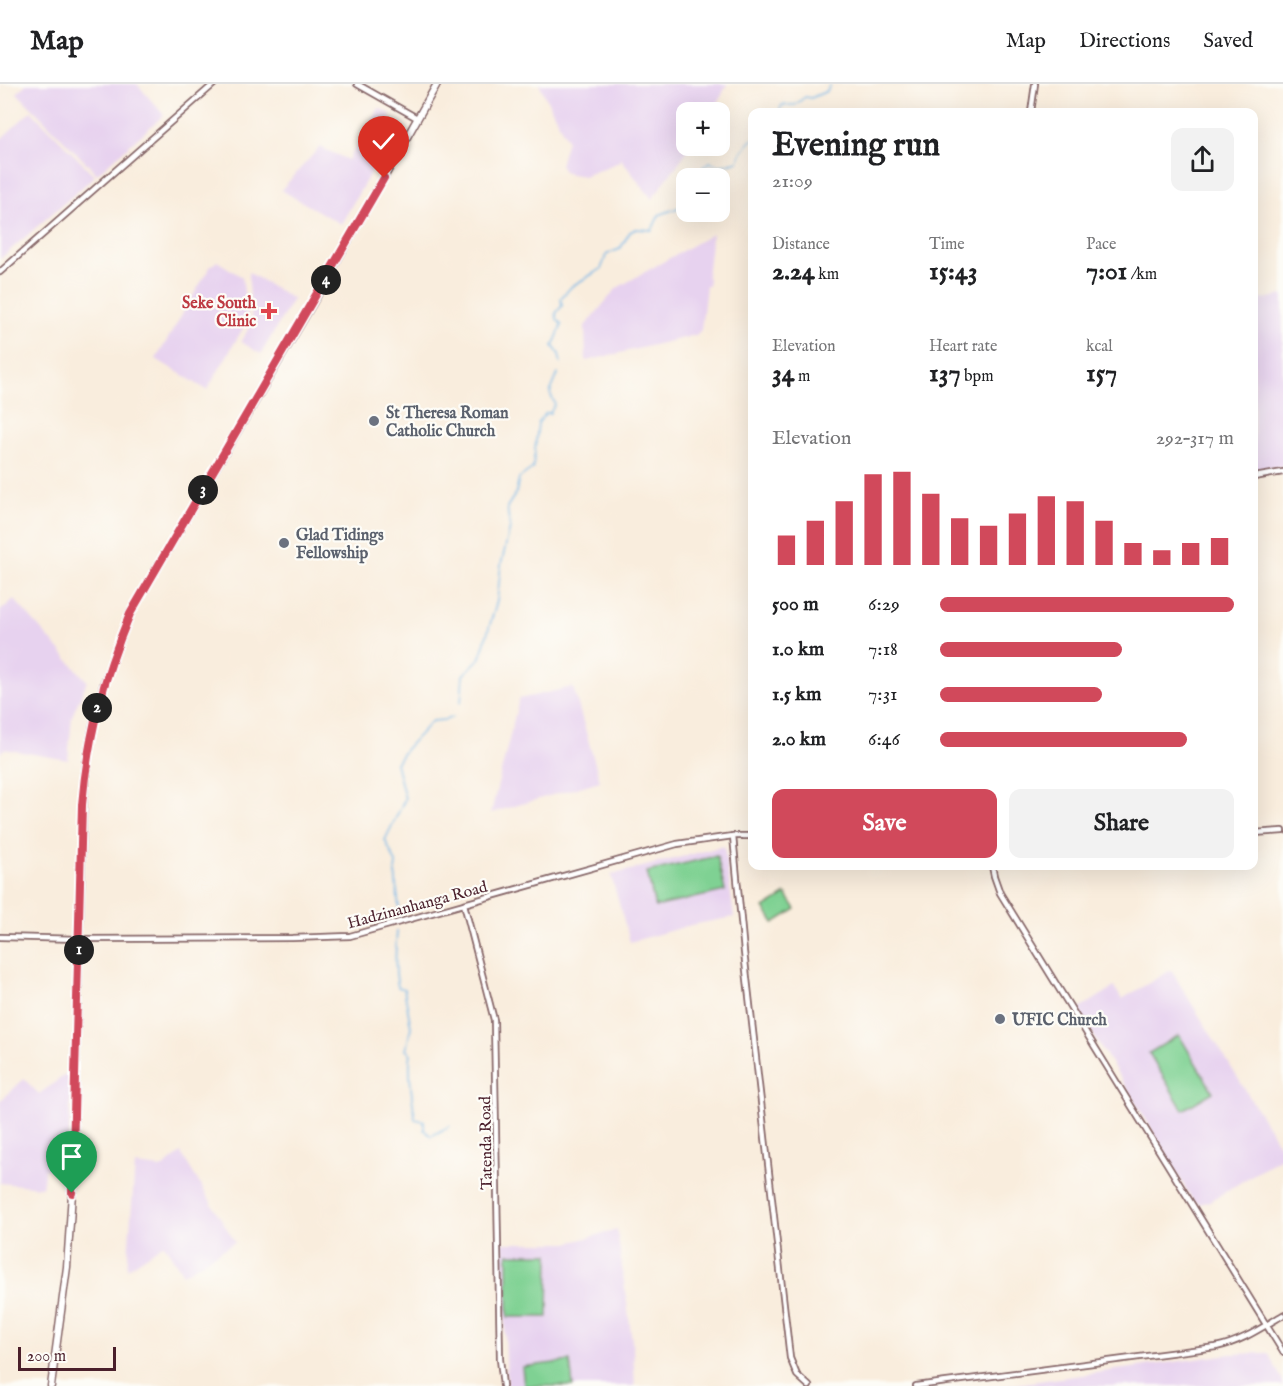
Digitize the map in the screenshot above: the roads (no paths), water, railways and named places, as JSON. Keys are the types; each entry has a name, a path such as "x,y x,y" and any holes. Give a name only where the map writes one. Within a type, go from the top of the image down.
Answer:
{"main road":[{"path":"51,1386 67,1267 77,1044 81,837 86,766 104,683 130,614 317,296 437,84"}],"street":[{"path":"0,272 213,84"},
{"path":"357,84 417,118"},
{"path":"1032,108 1035,84"},
{"path":"1258,476 1283,472"},
{"path":"1258,832 1283,831"},
{"path":"733,836 790,1358 797,1375 807,1386"},
{"name":"Hadzinanhanga Road","path":"0,937 79,939 350,936 677,843 748,836"},
{"path":"993,870 1000,893 1283,1352"},
{"name":"Tatenda Road","path":"464,904 494,1020 500,1359 503,1386"},
{"path":"916,1386 1232,1344 1283,1315"}],"waterway":[{"path":"781,108 782,105 795,105 805,97 811,98 827,91 830,84"},
{"path":"703,168 710,162 720,166 738,161 748,144"},
{"path":"561,364 559,354 553,346 562,325 556,313 562,306 561,298 572,286 601,269 607,254 620,249 630,232 636,229 652,230 659,215 676,209"},
{"path":"461,703 463,675 480,658 497,601 501,565 510,528 507,507 516,493 519,478 533,468 538,423 546,413 550,413 555,404 550,393 558,374"},
{"path":"398,919 396,863 385,840 405,799 396,763 432,721 453,717"},
{"path":"397,931 396,973 398,987 404,989 411,1027 406,1050 411,1054 410,1077 415,1119 424,1121 424,1130 431,1136 450,1126"}],"place":[{"name":"Seke South Clinic","path":"269,311"},
{"name":"St Theresa Roman Catholic Church","path":"374,421"},
{"name":"Glad Tidings Fellowship","path":"284,543"},
{"name":"UFIC Church","path":"1000,1019"}]}
